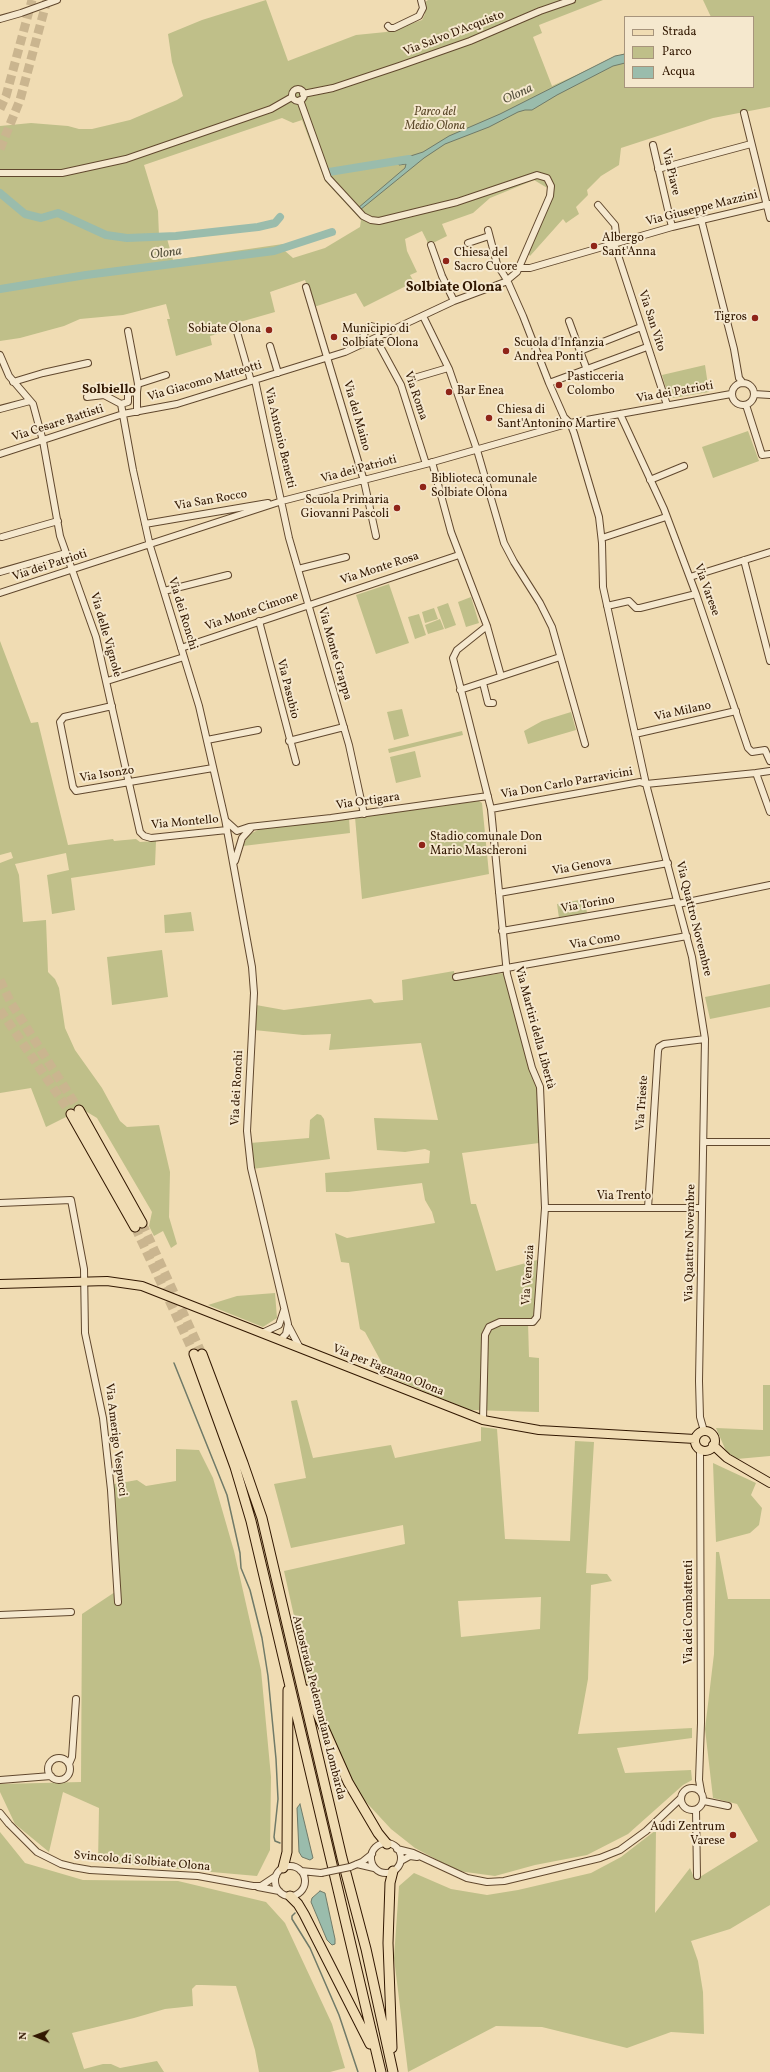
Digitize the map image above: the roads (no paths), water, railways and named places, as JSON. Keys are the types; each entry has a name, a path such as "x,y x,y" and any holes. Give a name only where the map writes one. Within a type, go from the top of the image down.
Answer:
{"highway":[{"path":"75,1112 138,1225"},
{"name":"Autostrada Pedemontana Lombarda","path":"380,2069 288,1674 249,1515 198,1354 243,1463 262,1518 274,1578 298,1670 342,1858 366,1949 393,2072"},
{"path":"298,1670 348,1782 378,1833 387,1844"},
{"path":"283,1868 287,1852 288,1674"},
{"path":"393,1871 390,1883 388,1943 393,2072"},
{"path":"290,1896 298,1904 304,1914 361,2022 380,2069"}],"main road":[{"name":"Via per Fagnano Olona","path":"0,1284 107,1281 142,1286 483,1420 539,1430 695,1439"},
{"path":"704,1431 712,1434 714,1439 713,1445 709,1449 700,1449 696,1445 695,1439 698,1434 704,1431"},
{"path":"713,1445 727,1458 770,1483"}],"street":[{"path":"0,19 21,14 56,0"},
{"path":"388,26 390,28 394,28 420,16 423,8 421,0"},
{"name":"Via Salvo D'Acquisto","path":"303,94 333,88 470,41 540,11 572,0"},
{"path":"0,173 62,173 126,159 271,109 292,97 292,93 295,90 300,89 303,94 300,100 324,168 334,185 363,216 371,220 379,221 457,202 537,175 544,176 551,183 551,192 519,268 507,280"},
{"path":"292,97 296,100 300,100"},
{"path":"744,113 768,204 770,218"},
{"path":"658,169 751,144"},
{"name":"Via Piave","path":"653,145 672,227"},
{"name":"Via Giuseppe Mazzini","path":"519,268 530,268 701,219 768,204"},
{"name":"Via San Vito","path":"598,205 615,225 615,243 647,347 667,405"},
{"path":"701,219 734,349 738,374 743,383 750,386 754,394 752,401 746,406"},
{"name":"Via Quattro Novembre","path":"468,243 488,233 497,264 507,280 564,416 570,423 599,517 602,538 602,580 607,606 646,784 687,936 698,987 705,1039 699,1382 700,1418 704,1431"},
{"path":"431,245 442,276 454,301"},
{"name":"Via Giacomo Matteotti","path":"123,414 177,404 328,358 362,346 454,301 485,291 507,280"},
{"name":"Via del Maino","path":"306,287 364,481 376,536"},
{"path":"423,316 448,368 477,450 504,543 552,626 585,744"},
{"path":"569,321 587,370"},
{"name":"Via Antonio Benetti","path":"235,325 253,381 282,501"},
{"path":"362,346 362,339 367,328 371,326 389,332"},
{"path":"580,351 641,327"},
{"path":"128,332 138,384 137,412"},
{"name":"Via Roma","path":"376,339 401,385 429,463 458,555 487,626 501,676"},
{"name":"Via Giacomo Matteotti","path":"270,346 278,373"},
{"path":"549,383 647,347"},
{"path":"0,355 2,363 13,382 30,400 0,409"},
{"path":"13,382 43,373 88,363"},
{"path":"414,378 448,368"},
{"path":"738,374 732,394 737,404 746,406"},
{"path":"138,384 166,375"},
{"path":"735,386 743,383"},
{"path":"87,397 104,395 121,404 128,402 128,393 137,392"},
{"name":"Via dei Patrioti","path":"0,593 150,546 282,501 364,481 570,423 732,394"},
{"path":"754,394 770,395"},
{"name":"Via delle Vignole","path":"30,400 33,404 43,440 58,521 66,553 70,566 74,570 96,637 107,681 128,783 140,829 144,836"},
{"name":"Via dei Ronchi","path":"121,404 150,546 184,657 207,740 235,867 252,967 254,993 247,1131 251,1168 288,1324 291,1334 300,1348"},
{"path":"746,406 762,455 770,454"},
{"name":"Via Cesare Battisti","path":"0,454 123,414"},
{"name":"Via Varese","path":"620,414 666,517 690,577 749,750 752,752 765,750 770,761"},
{"path":"650,480 684,466"},
{"name":"Via San Rocco","path":"145,524 241,506 282,501"},
{"name":"Via Monte Grappa","path":"282,501 289,538 344,727 364,814"},
{"path":"241,506 243,515"},
{"path":"602,538 666,517"},
{"path":"2,537 58,521"},
{"path":"690,577 770,552"},
{"path":"0,572 66,553"},
{"name":"Via Monte Rosa","path":"308,604 458,555"},
{"path":"298,569 346,557"},
{"path":"744,560 770,662"},
{"path":"164,591 228,575"},
{"path":"607,606 629,601 636,608 640,608 696,594"},
{"name":"Via Monte Cimone","path":"181,648 308,604"},
{"name":"Via Pasubio","path":"259,621 289,741 296,762"},
{"name":"Via Martiri della Libertà","path":"487,626 454,655 460,690 491,809 506,969 532,1068 540,1087 545,1208"},
{"path":"107,681 184,657"},
{"path":"460,690 560,657"},
{"path":"483,682 488,703 493,703"},
{"name":"Via Isonzo","path":"112,706 64,717 60,722 73,787 76,791 213,768"},
{"name":"Via Milano","path":"635,734 736,711"},
{"path":"289,741 344,727"},
{"path":"207,740 258,730"},
{"path":"770,771 756,773 770,812"},
{"name":"Via Don Carlo Parravicini","path":"491,809 640,782 646,784 756,773"},
{"name":"Via Ortigara","path":"237,831 252,827 364,814 488,796"},
{"path":"225,819 230,826 241,834 241,840"},
{"path":"237,831 231,833 229,839 234,843 241,840 252,827"},
{"name":"Via Montello","path":"144,836 151,838 227,830"},
{"name":"Via dei Ronchi","path":"235,867 236,853 241,840"},
{"name":"Via Genova","path":"499,893 668,863"},
{"name":"Via Torino","path":"502,931 770,885"},
{"name":"Via Como","path":"506,969 687,936"},
{"path":"456,977 506,969"},
{"name":"Via Trieste","path":"648,1208 659,1047 664,1044 705,1039"},
{"path":"704,1142 770,1142"},
{"name":"Via Amerigo Vespucci","path":"0,1203 71,1200 84,1269 85,1333 101,1401 111,1490 118,1602"},
{"name":"Via Trento","path":"545,1208 702,1208"},
{"name":"Via Venezia","path":"483,1420 485,1335 489,1326 500,1322 533,1322 537,1317 545,1208"},
{"path":"280,1340 280,1324 284,1308"},
{"path":"262,1333 280,1324"},
{"path":"280,1340 286,1334 288,1324"},
{"name":"Via dei Combattenti","path":"700,1449 701,1724 699,1774 704,1801"},
{"path":"0,1615 71,1612"},
{"path":"0,1780 51,1776 57,1780 67,1777 70,1771 69,1764 72,1757 76,1699"},
{"path":"51,1776 48,1766 53,1760 60,1758 69,1764"},
{"name":"Via dei Combattenti","path":"681,1798 684,1791 691,1788 699,1774"},
{"path":"691,1788 701,1791"},
{"path":"374,1868 371,1861 372,1854 376,1847 387,1844 421,1857 467,1878 487,1882 504,1882 600,1858 620,1850 636,1839 670,1810 681,1798 686,1808"},
{"path":"670,1810 675,1808 696,1810 700,1808 704,1801 728,1806"},
{"path":"696,1810 697,1876"},
{"name":"Svincolo di Solbiate Olona","path":"0,1813 37,1852 67,1866 90,1870 198,1876 279,1891 290,1896"},
{"path":"357,1864 374,1868 382,1873 393,1871 397,1868 400,1861 397,1849"},
{"path":"253,1886 261,1886 276,1876 283,1868 290,1867 301,1872 319,1874 357,1864 372,1854"},
{"path":"400,1861 410,1856 421,1857"},
{"path":"290,1896 300,1892 304,1885 305,1880 301,1872"},
{"path":"304,1885 319,1874"},
{"path":"276,1876 275,1884 279,1891"}],"water":[{"path":"624,54 624,63 613,66 557,95 532,110 518,112 489,127 445,144 424,158 360,210 358,208 405,168 406,164 399,165 398,160 423,152 449,136 500,114 615,56"},
{"path":"300,1804 313,1858 310,1860 302,1857 299,1852 297,1808"},
{"path":"320,1891 325,1893 335,1939 335,1944 332,1945 327,1940 311,1902 312,1898"}],"waterway":[{"name":"Olona","path":"329,172 409,159"},
{"name":"Olona","path":"0,193 25,214 41,218 58,213 106,235 127,238 176,236 258,227 275,223 280,217"},
{"name":"Olona","path":"0,289 86,275 274,251 332,232"},
{"path":"174,1363 227,1495 240,1553 241,1568 250,1590 262,1638 268,1676 276,1759 278,1799 274,1837 275,1841 280,1843"},
{"path":"295,1913 292,1916 292,1919 310,1948 339,2015 358,2072"}],"tunnel":[{"path":"0,109 6,96 32,0"},
{"path":"0,149 20,100 47,0"},
{"path":"0,980 11,1003 79,1110"},
{"path":"0,1010 71,1114"},
{"path":"142,1223 202,1354"},
{"path":"135,1227 194,1354"}],"place":[{"name":"Albergo Sant'Anna","path":"594,246"},
{"name":"Chiesa del Sacro Cuore","path":"446,261"},
{"name":"Tigros","path":"755,318"},
{"name":"Sobiate Olona","path":"269,330"},
{"name":"Municipio di Solbiate Olona","path":"334,337"},
{"name":"Scuola d'Infanzia Andrea Ponti","path":"506,351"},
{"name":"Pasticceria Colombo","path":"559,385"},
{"name":"Bar Enea","path":"449,392"},
{"name":"Chiesa di Sant'Antonino Martire","path":"489,418"},
{"name":"Biblioteca comunale Solbiate Olona","path":"423,487"},
{"name":"Scuola Primaria Giovanni Pascoli","path":"397,508"},
{"name":"Stadio comunale Don Mario Mascheroni","path":"422,845"},
{"name":"Audi Zentrum Varese","path":"733,1835"}],"district":[{"name":"Solbiate Olona","path":"454,288"},
{"name":"Solbiello","path":"109,391"}],"park label":[{"name":"Parco del Medio Olona","path":"435,120"}]}
